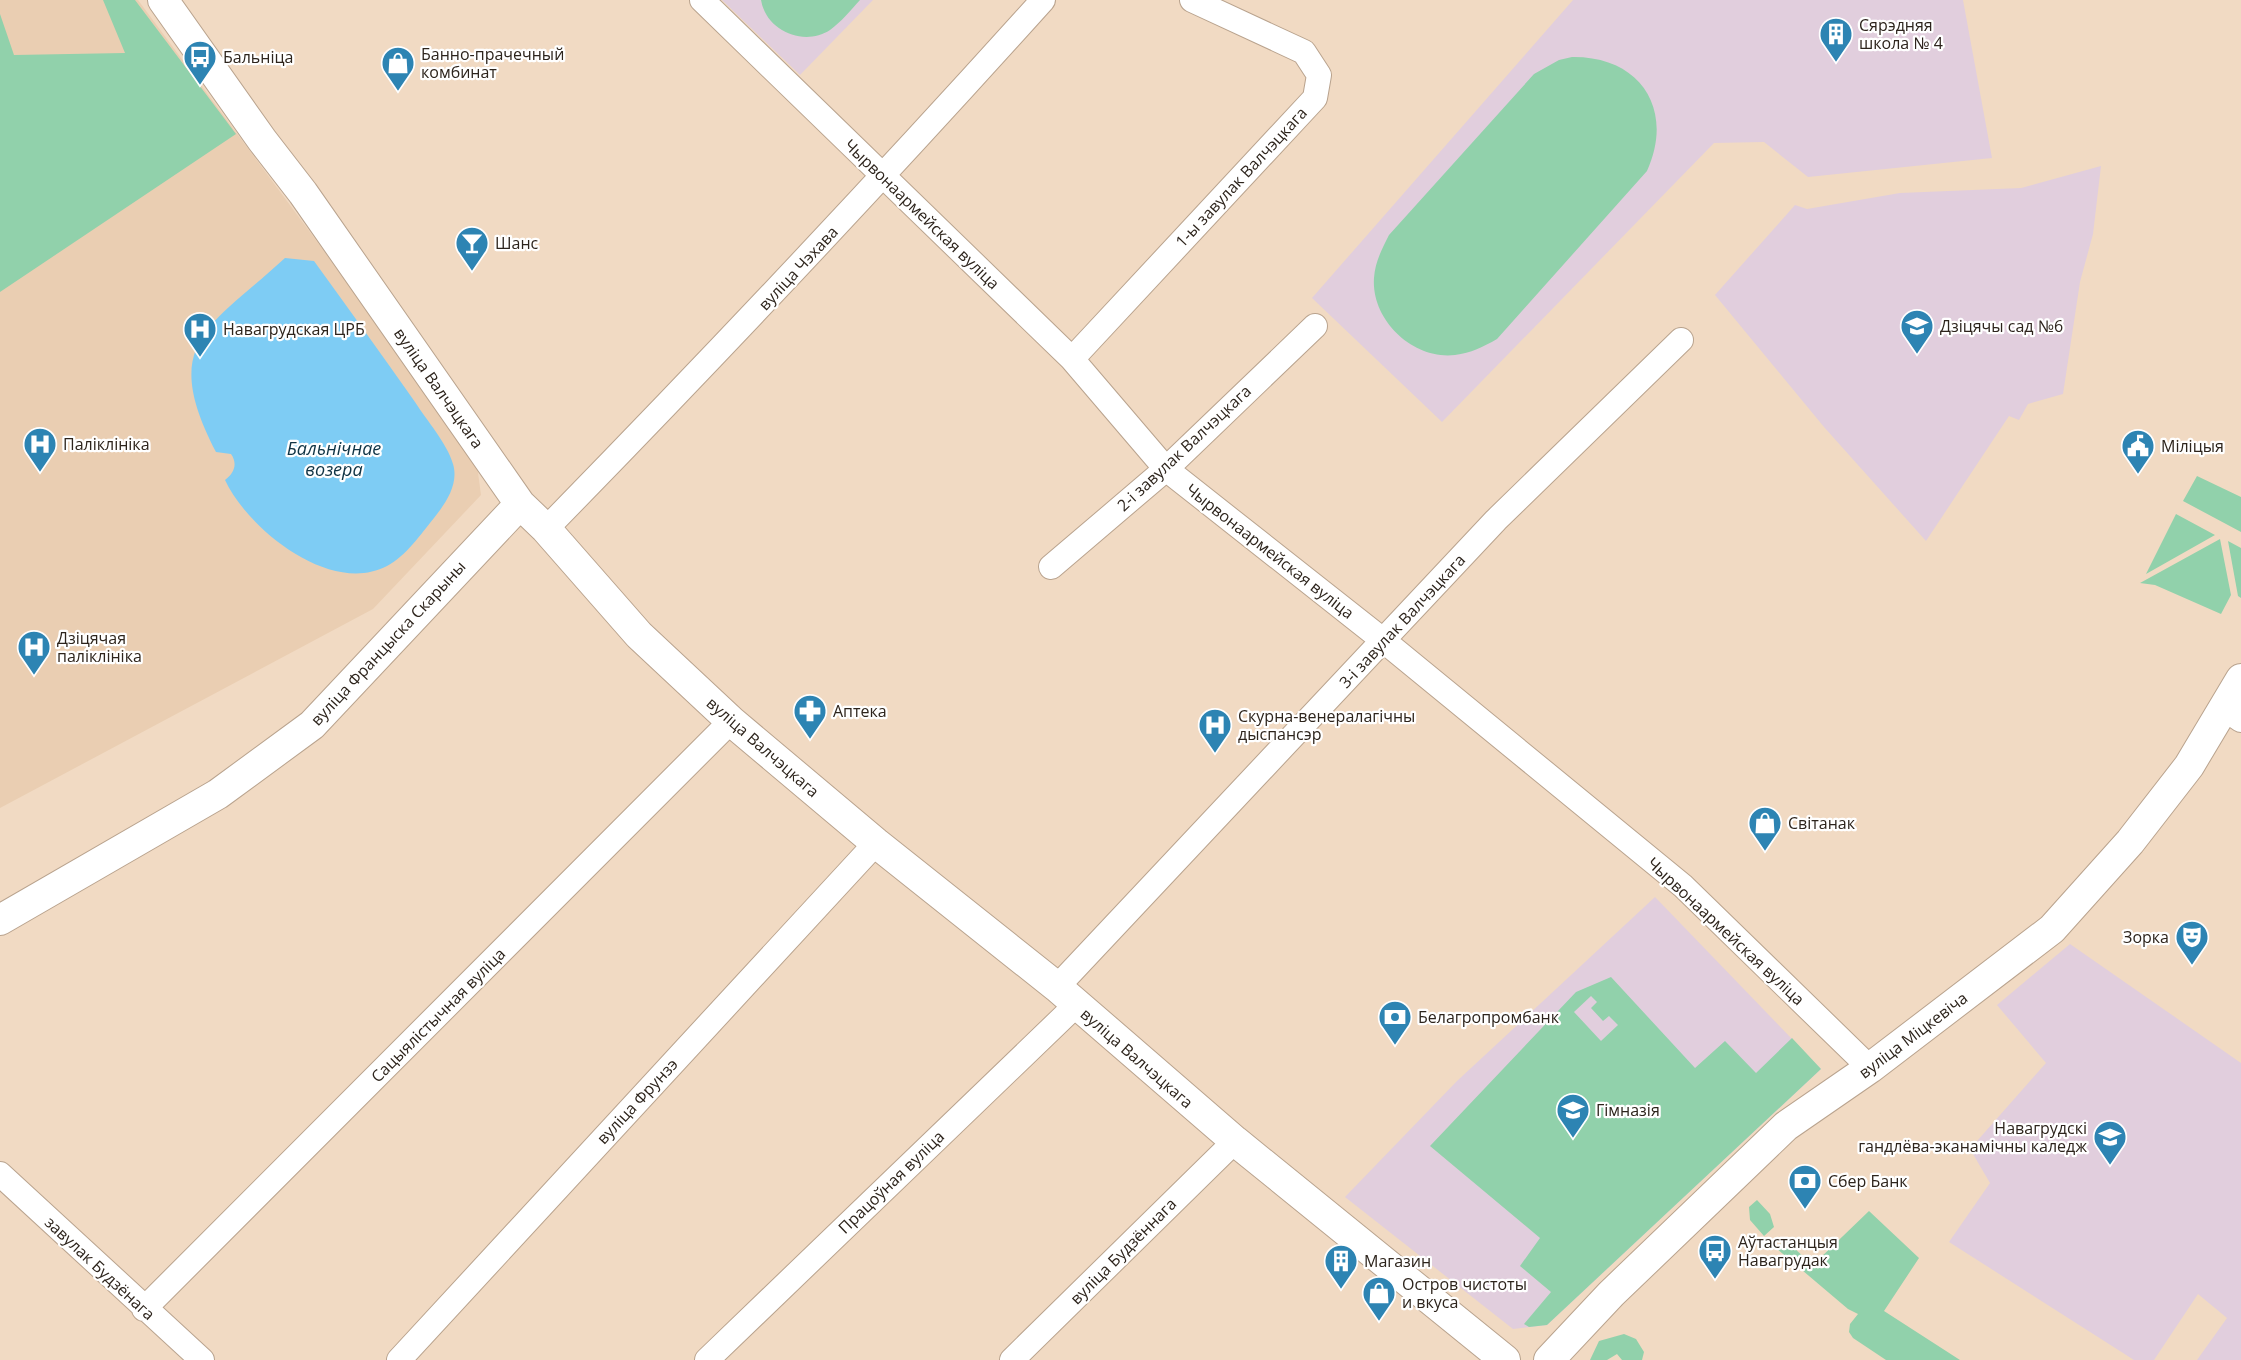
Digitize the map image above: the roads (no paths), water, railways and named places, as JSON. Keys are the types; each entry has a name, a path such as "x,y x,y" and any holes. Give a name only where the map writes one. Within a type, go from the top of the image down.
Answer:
{"street":[{"name":"вуліца Валчэцкага","path":"163,0 262,140 303,193 520,504 639,635 731,721 876,843 1066,996 1234,1141 1505,1360"},
{"name":"Чырвонаармейская вуліца","path":"702,0 1072,358 1166,469 1384,641 1683,886 1870,1068"},
{"name":"вуліца Чэхава","path":"546,530 883,177 1043,0"},
{"name":"1-ы завулак Валчэцкага","path":"1072,358 1315,98 1319,75 1304,52 1192,0"},
{"name":"2-і завулак Валчэцкага","path":"1051,567 1166,469 1315,326"},
{"name":"3-і завулак Валчэцкага","path":"1066,996 1384,641 1496,520 1681,340"},
{"name":"вуліца Францыска Скарыны","path":"0,920 218,794 312,725 520,504"},
{"name":"вуліца Міцкевіча","path":"1549,1360 1611,1294 1786,1126 1870,1068 2052,929 2150,817 2233,714 2241,679"},
{"name":"Сацыялістычная вуліца","path":"144,1309 731,721"},
{"name":"вуліца Фрунзэ","path":"399,1360 876,843"},
{"name":"Працоўная вуліца","path":"707,1360 1066,996"},
{"name":"вуліца Будзённага","path":"1012,1360 1234,1141"},
{"name":"завулак Будзёнага","path":"0,1174 202,1360"}],"water":[{"name":"Бальнічнае возера","path":"285,258 314,261 436,432 453,464 453,486 439,512 407,551 394,562 365,573 341,572 316,565 271,536 252,518 236,499 225,480 234,468 231,454 216,452 199,415 192,385 193,361 201,340 215,321 234,302"}],"place":[{"name":"Сярэдняя школа № 4","path":"1836,63"},
{"name":"Бальніца","path":"200,86"},
{"name":"Банно-прачечный комбинат","path":"398,92"},
{"name":"Шанс","path":"472,272"},
{"name":"Дзіцячы сад №6","path":"1917,355"},
{"name":"Навагрудская ЦРБ","path":"200,358"},
{"name":"Паліклініка","path":"40,473"},
{"name":"Міліцыя","path":"2138,475"},
{"name":"Дзіцячая паліклініка","path":"34,676"},
{"name":"Аптека","path":"810,740"},
{"name":"Скурна-венералагічны дыспансэр","path":"1215,754"},
{"name":"Світанак","path":"1765,852"},
{"name":"Зорка","path":"2192,966"},
{"name":"Белагропромбанк","path":"1395,1046"},
{"name":"Гімназія","path":"1573,1139"},
{"name":"Навагрудскі гандлёва-эканамічны каледж","path":"2110,1166"},
{"name":"Сбер Банк","path":"1805,1210"},
{"name":"Аўтастанцыя Навагрудак","path":"1715,1280"},
{"name":"Магазин","path":"1341,1290"},
{"name":"Остров чистоты и вкуса","path":"1379,1322"}]}
